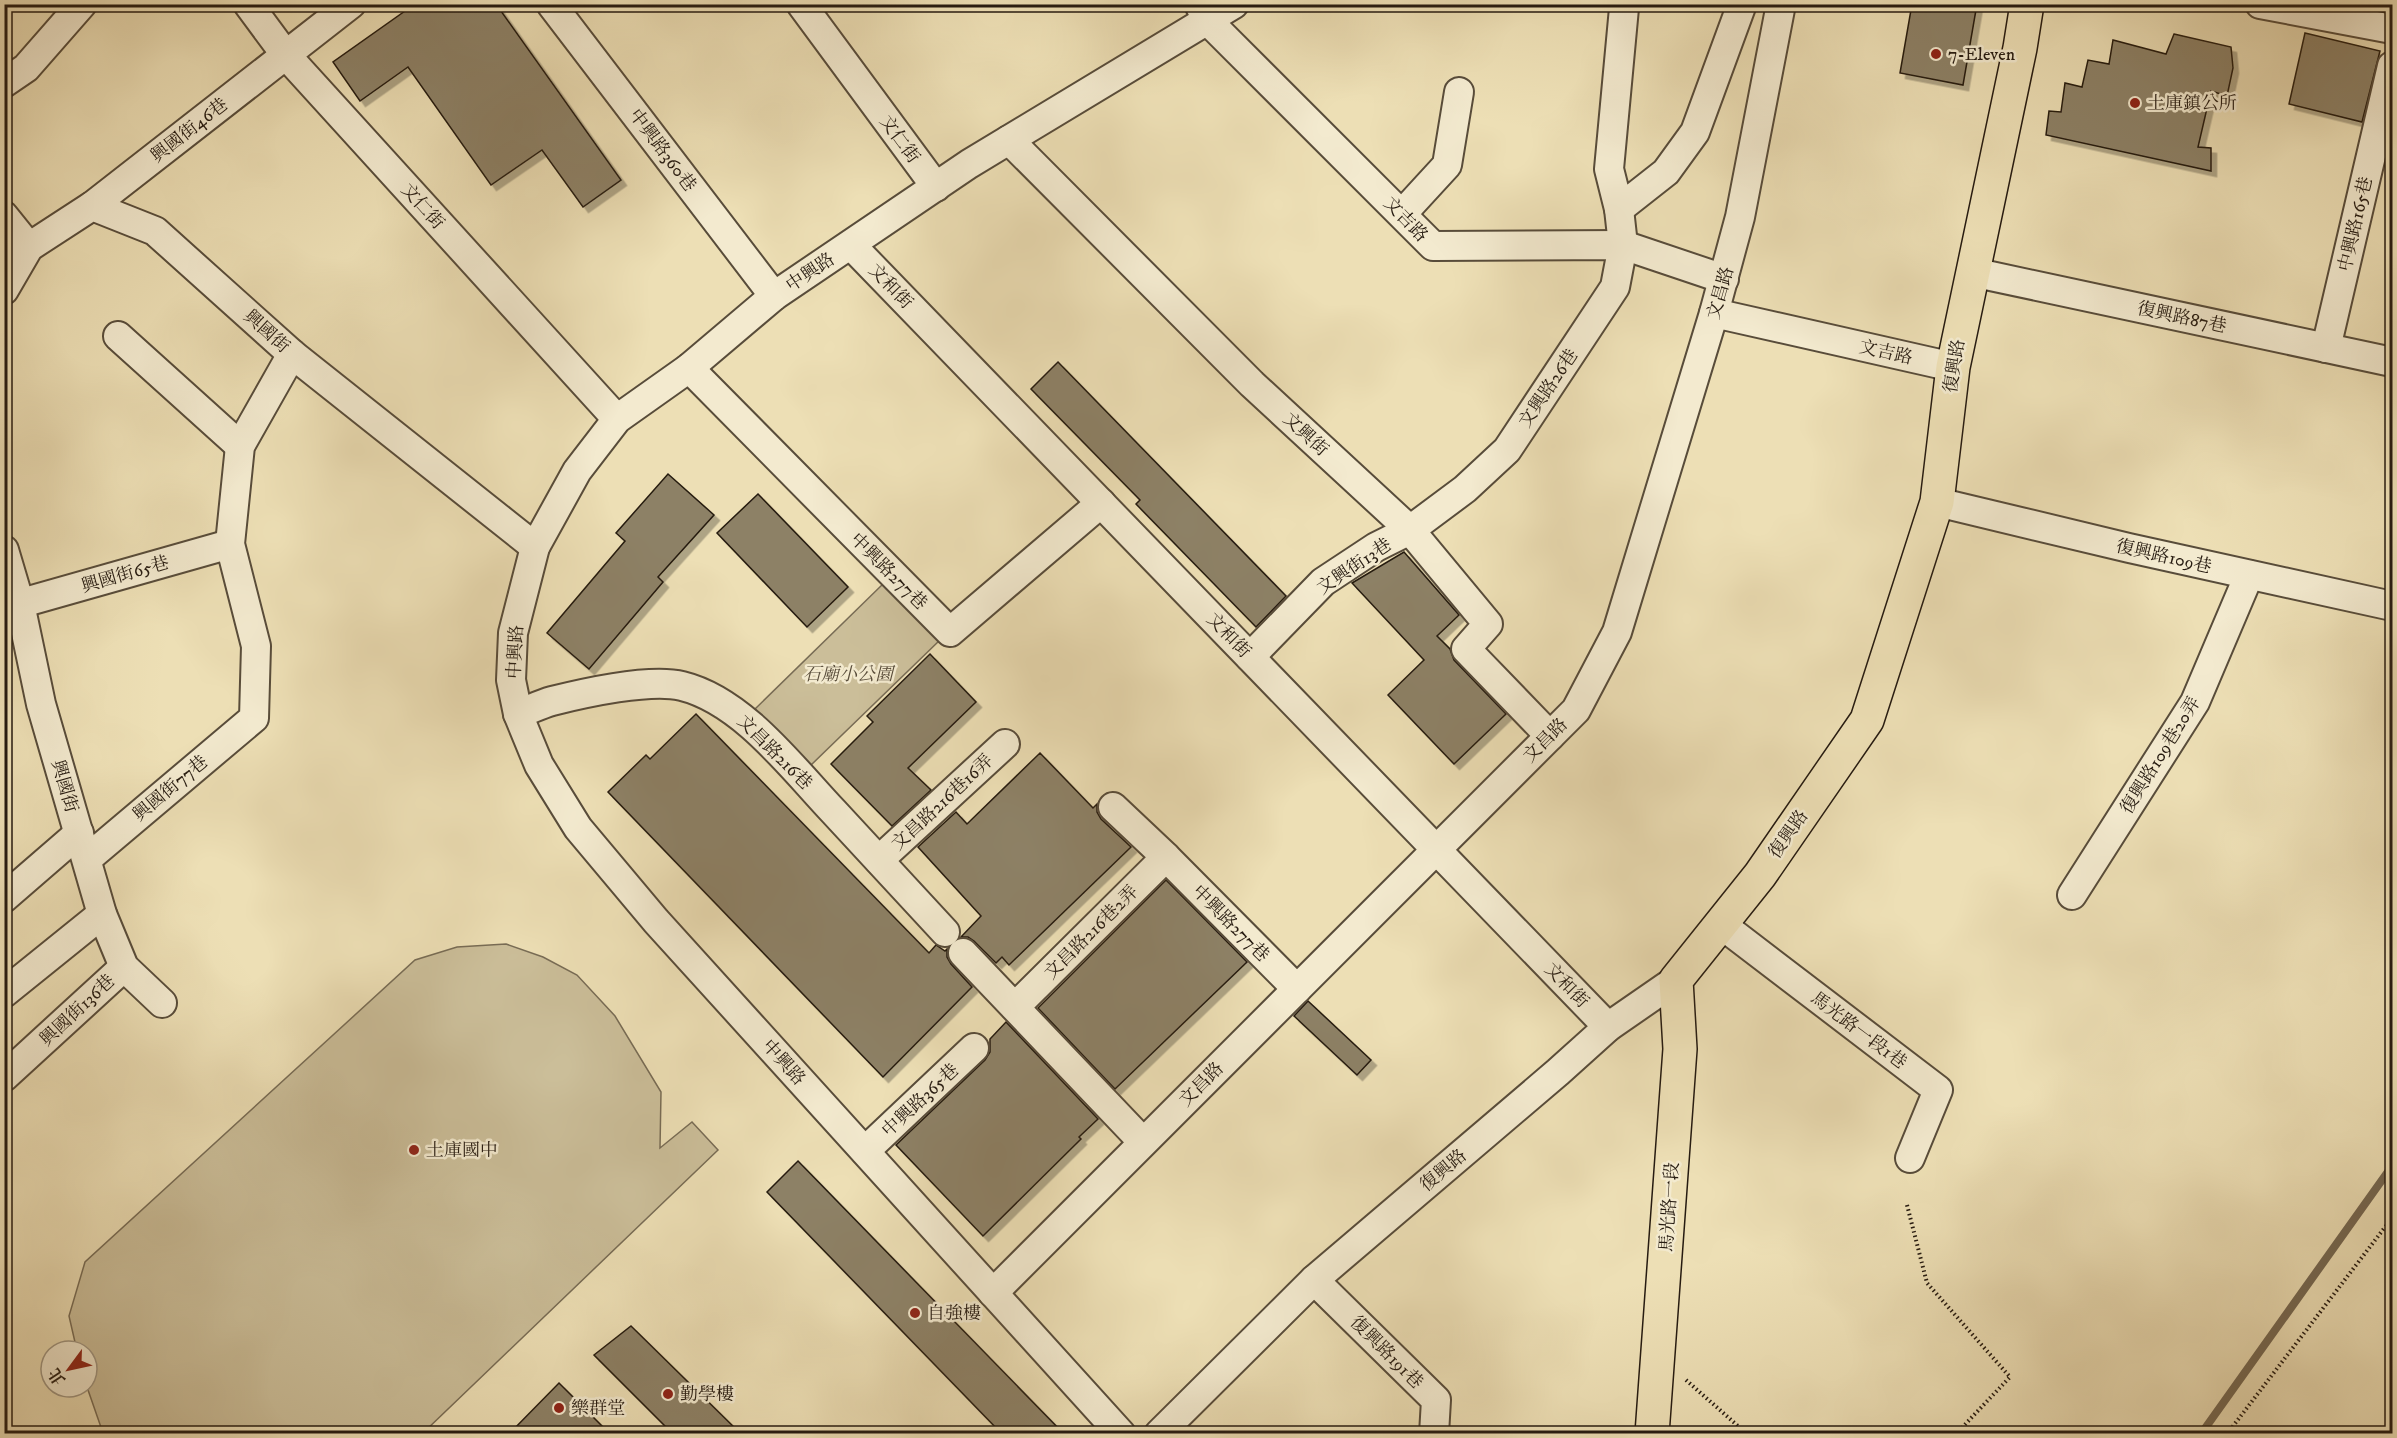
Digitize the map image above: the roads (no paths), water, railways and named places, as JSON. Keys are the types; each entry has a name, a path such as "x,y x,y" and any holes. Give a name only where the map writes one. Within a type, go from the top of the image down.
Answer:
{"main road":[{"name":"復興路","path":"1676,980 1760,875 1867,720 1937,502 1953,367 2020,48 2027,4"},
{"name":"馬光路一段","path":"1652,1434 1680,1049 1676,980"}],"street":[{"path":"4,83 26,68 82,4"},
{"name":"文仁街","path":"248,4 285,54 616,420"},
{"path":"285,54 351,4"},
{"name":"中興路360巷","path":"551,4 774,296"},
{"name":"文仁街","path":"801,4 936,187"},
{"name":"中興路","path":"1121,1434 656,921 578,828 539,765 518,714 511,680 513,633 535,547 577,471 616,420 689,368 774,296 851,244 1203,12 1234,4"},
{"path":"1618,209 1666,172 1695,132 1742,4"},
{"name":"文昌路","path":"993,1293 1576,710 1617,632 1724,279 1740,217 1781,4"},
{"path":"2260,4 2311,9 2392,29"},
{"name":"文興路26巷","path":"1410,530 1465,489 1507,450 1615,287 1623,245 1609,170 1624,8"},
{"name":"文吉路","path":"1203,12 1433,246 1623,245 1724,279"},
{"name":"興國街46巷","path":"92,206 285,54"},
{"name":"中興路165巷","path":"2326,348 2392,66"},
{"path":"1402,214 1447,165 1459,92"},
{"name":"文興街","path":"1009,140 1252,384 1410,530 1488,624 1466,649 1550,736"},
{"path":"4,290 29,247 92,206"},
{"name":"興國街","path":"92,206 155,231 292,354 535,547"},
{"path":"4,216 29,247"},
{"name":"文和街","path":"851,244 1608,1027"},
{"name":"復興路87巷","path":"1972,272 2392,362"},
{"name":"文吉路","path":"1714,313 1953,367"},
{"path":"118,336 240,446"},
{"path":"230,544 240,446 292,354"},
{"name":"中興路277巷","path":"689,368 950,632 1101,503"},
{"name":"復興路109巷","path":"1937,502 2392,606"},
{"name":"文興街13巷","path":"1250,657 1323,582 1376,547 1410,530"},
{"name":"興國街65巷","path":"12,606 230,544"},
{"name":"興國街77巷","path":"4,898 83,846 254,717 256,646 230,544"},
{"name":"興國街","path":"4,550 12,606 102,914 124,967 162,1003"},
{"name":"復興路109巷20弄","path":"2072,895 2195,702 2249,575"},
{"name":"文昌路216巷","path":"518,714 551,701 618,688 655,684 681,686 706,695 732,710 768,742 1143,1142"},
{"name":"文昌路216巷16弄","path":"879,860 1005,744"},
{"name":"中興路277巷","path":"1113,807 1297,989"},
{"name":"文昌路216巷2弄","path":"1015,1007 1166,857"},
{"path":"4,993 102,914"},
{"name":"馬光路一段1巷","path":"1722,925 1938,1090 1910,1158"},
{"name":"興國街136巷","path":"4,1077 124,967"},
{"name":"復興路","path":"1159,1434 1314,1280 1608,1027 1676,980"},
{"name":"中興路365巷","path":"865,1151 974,1048"},
{"name":"復興路191巷","path":"1314,1280 1436,1400 1434,1434"}],"waterway":[{"path":"2201,1434 2392,1166"}],"place":[{"name":"7-Eleven","path":"1936,54"},
{"name":"土庫鎮公所","path":"2135,103"},
{"name":"土庫國中","path":"414,1150"},
{"name":"自強樓","path":"915,1313"},
{"name":"勤學樓","path":"668,1394"},
{"name":"樂群堂","path":"559,1408"}],"park label":[{"name":"石廟小公園","path":"848,674"}]}
